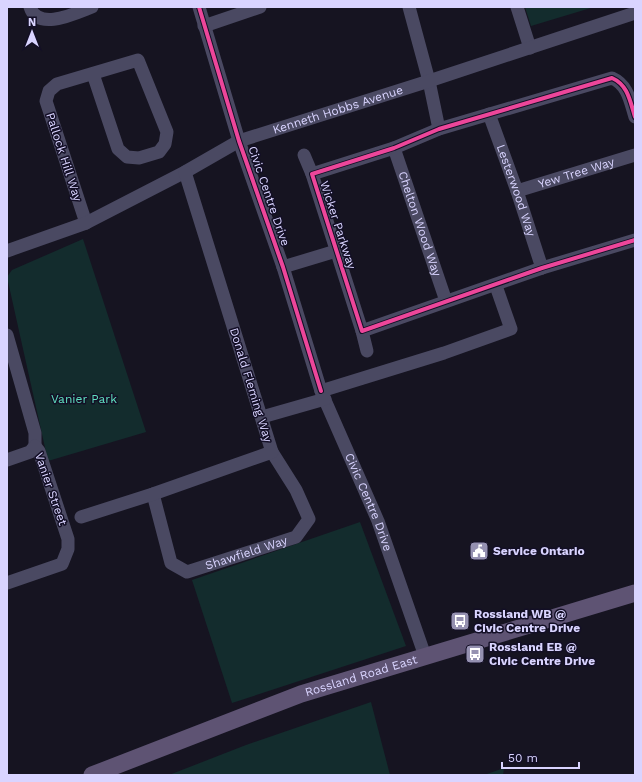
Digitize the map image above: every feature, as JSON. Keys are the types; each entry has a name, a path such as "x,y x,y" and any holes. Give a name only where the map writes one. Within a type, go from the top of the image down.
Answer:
{"main road":[{"name":"Rossland Road East","path":"92,775 300,694 635,593"}],"street":[{"path":"30,7 32,13 39,18 49,20 61,18 92,7"},
{"name":"Civic Centre Drive","path":"198,7 239,141 283,267 323,395 378,520 425,656"},
{"path":"204,26 260,7"},
{"path":"409,7 429,81 439,129"},
{"path":"517,7 530,48"},
{"name":"Kenneth Hobbs Avenue","path":"7,252 86,223 185,172 239,141 429,81 635,13"},
{"name":"Pallock Hill Way","path":"86,223 46,101 49,91 57,84 138,60 167,132 165,144 159,152 139,158 128,157 118,149 94,74"},
{"name":"Wicker Parkway","path":"312,174 394,148 439,129 612,78 619,81 625,88 635,117"},
{"name":"Lesterwood Way","path":"489,114 518,191 542,268"},
{"name":"Chelton Wood Way","path":"394,148 446,301"},
{"name":"Wicker Parkway","path":"304,155 312,174 367,351"},
{"name":"Yew Tree Way","path":"518,191 635,155"},
{"name":"Donald Fleming Way","path":"81,517 153,494 272,452 185,172"},
{"path":"362,331 446,301 496,286 542,268 635,240"},
{"name":"Wicker Parkway","path":"283,267 336,251"},
{"path":"262,417 511,329 496,286"},
{"name":"Vanier Street","path":"7,336 35,433 35,446 39,451 68,539 68,549 62,564 7,583"},
{"path":"7,460 30,452 35,446"},
{"name":"Shawfield Way","path":"153,494 171,562 188,572 296,537 309,520 296,490 272,452"}],"green space":[{"path":"525,7 594,7 531,26"},
{"name":"Vanier Park","path":"83,239 146,432 48,461 7,277 12,270"},
{"path":"360,522 406,646 232,703 192,580"},
{"path":"371,702 390,775 169,775 246,745"},
{"path":"504,768 503,775 484,775"}],"cycle path":[{"path":"199,7 239,141 283,267 321,391"},
{"path":"635,117 628,94 622,85 612,78 439,129 394,148 312,174 362,331 542,268 635,240"}],"place":[{"name":"Service Ontario","path":"479,551"},
{"name":"Rossland WB @ Civic Centre Drive","path":"460,621"},
{"name":"Rossland EB @ Civic Centre Drive","path":"475,654"}]}
